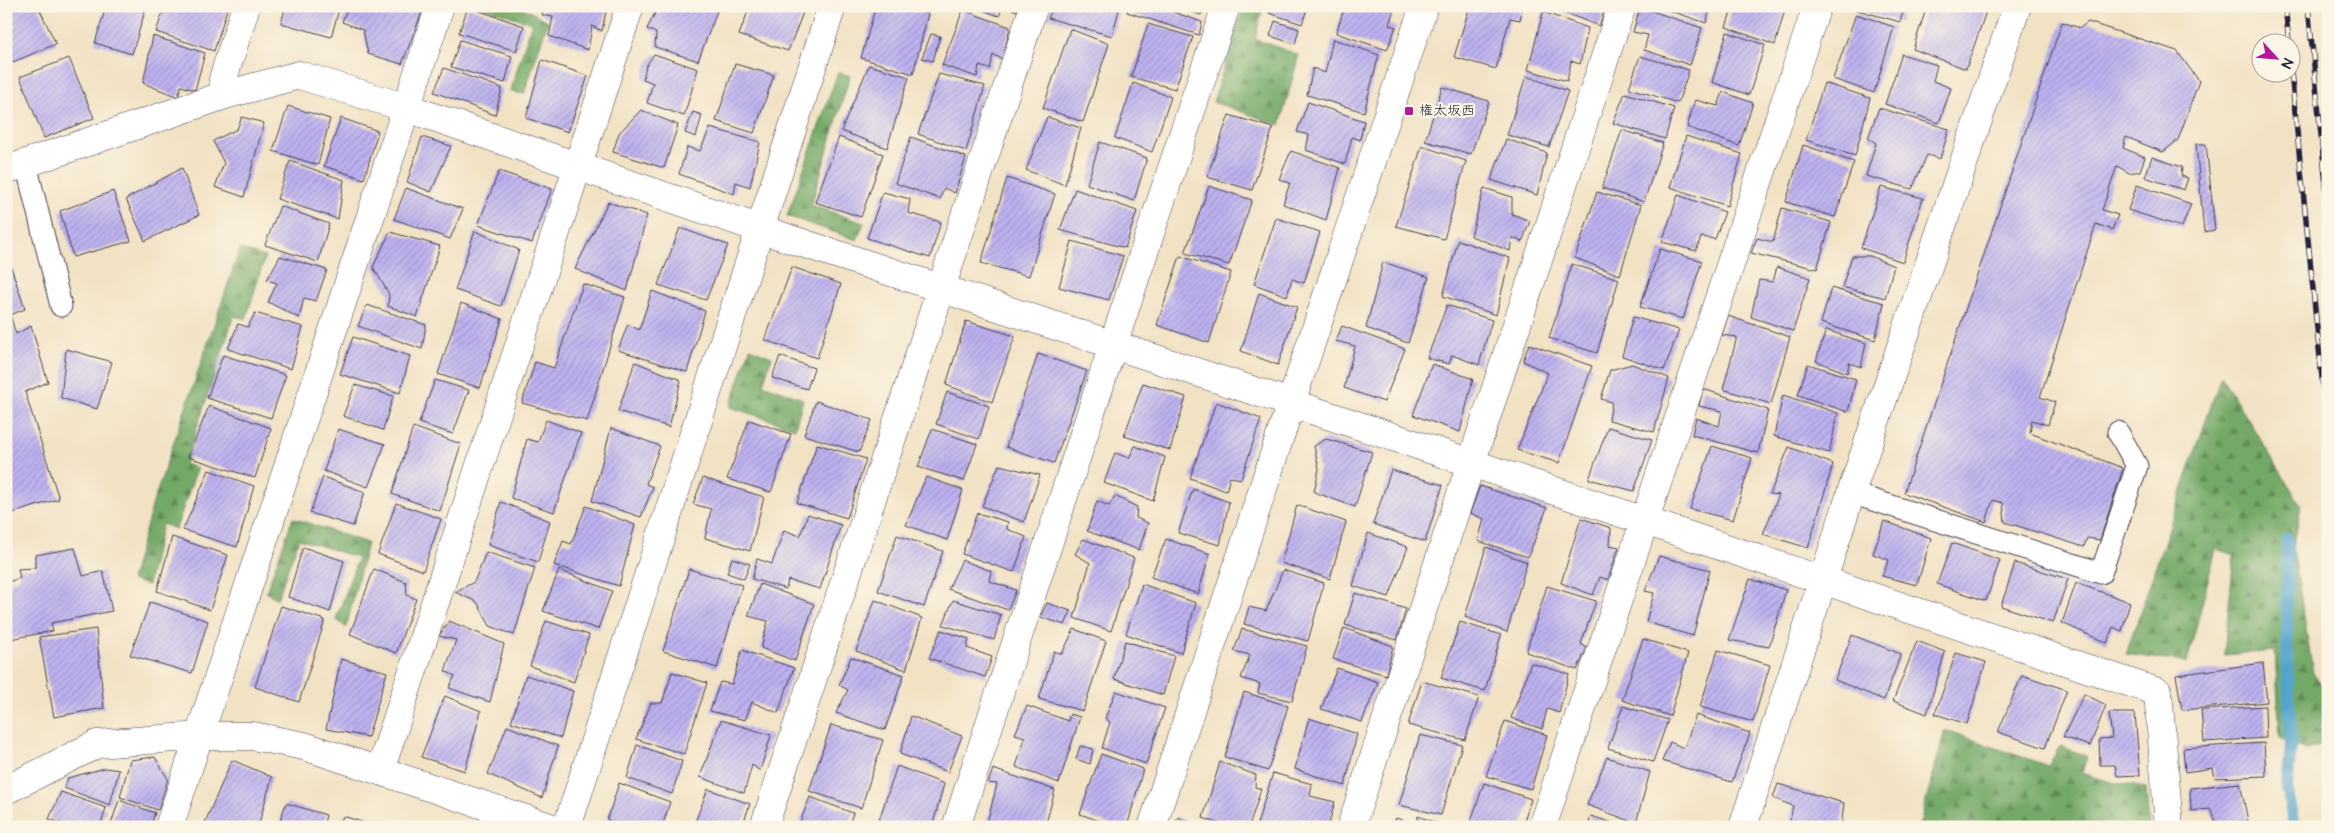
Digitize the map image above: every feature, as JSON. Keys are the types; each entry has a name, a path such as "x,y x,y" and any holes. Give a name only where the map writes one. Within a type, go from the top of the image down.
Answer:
{"street":[{"path":"226,95 223,79 246,6"},
{"path":"169,827 440,6"},
{"path":"380,771 630,6"},
{"path":"567,827 832,6"},
{"path":"764,827 1034,6"},
{"path":"956,827 1112,345 1226,6"},
{"path":"1152,827 1424,6"},
{"path":"1351,827 1622,6"},
{"path":"1542,827 1817,6"},
{"path":"1743,827 1851,493 2017,6"},
{"path":"13,163 226,95 299,75 407,108 759,229 1291,403 2158,692 2169,827"},
{"path":"6,790 97,744 200,736 253,736 304,746 550,827"}],"lane":[{"path":"13,163 61,306"},
{"path":"1851,493 2102,573 2137,466 2118,432"}],"green space":[{"path":"479,6 519,6 548,21 524,94 510,91 532,23"},
{"path":"1244,6 1263,6 1255,39 1299,55 1280,125 1213,102"},
{"path":"838,72 850,76 811,205 864,223 857,240 787,216"},
{"path":"240,249 265,257 246,319 234,316 185,464 197,468 176,529 162,524 148,585 131,580 153,503"},
{"path":"750,348 772,357 763,384 803,399 795,428 730,407"},
{"path":"2221,376 2301,505 2293,549 2313,673 2327,694 2323,745 2306,750 2280,738 2275,651 2224,655 2234,555 2216,549 2187,663 2126,654"},
{"path":"293,518 367,543 346,628 336,619 358,558 299,539 277,599 266,592"},
{"path":"1945,730 2048,766 2060,746 2087,756 2082,773 2111,782 2146,788 2149,827 1919,827"}],"building":[{"path":"6,6 38,6 56,44 6,65"},
{"path":"106,6 146,8 132,54 95,43"},
{"path":"165,6 228,6 214,51 156,32"},
{"path":"286,6 340,6 331,37 281,23"},
{"path":"348,6 415,6 415,8 422,12 402,64 368,54 363,30 342,22"},
{"path":"545,6 607,6 602,31 592,26 588,50 549,36 553,17 542,15"},
{"path":"646,6 719,6 698,61 655,47 656,33 647,29 656,11"},
{"path":"750,6 793,6 804,10 788,51 739,35"},
{"path":"870,6 905,6 928,14 913,74 861,58 875,9"},
{"path":"971,6 1003,6 999,16"},
{"path":"1004,6 1018,6 1017,11"},
{"path":"1053,6 1120,6 1112,36 1048,18"},
{"path":"1129,6 1156,6 1202,22 1199,35 1127,12"},
{"path":"1175,6 1204,6 1201,15"},
{"path":"1272,6 1308,6 1302,24 1269,13"},
{"path":"1345,6 1395,6 1389,25 1396,27 1387,50 1336,33"},
{"path":"1470,6 1523,6 1520,20 1510,18 1496,69 1454,57"},
{"path":"1547,6 1606,6 1599,26"},
{"path":"1656,6 1711,6 1706,23"},
{"path":"1733,6 1786,6 1775,45 1726,27"},
{"path":"1851,6 1905,6 1900,22 1850,8"},
{"path":"1927,6 1988,6 1966,69 1913,49"},
{"path":"468,7 524,26 516,51 459,33"},
{"path":"1640,7 1702,28 1690,65 1644,50 1648,35 1633,32"},
{"path":"963,10 1010,27 1003,59 993,55 990,69 979,66 977,77 942,65"},
{"path":"1543,12 1588,28 1580,64 1571,61 1567,81 1528,70"},
{"path":"1856,14 1894,27 1874,93 1833,79"},
{"path":"1275,21 1299,29 1295,44 1270,36"},
{"path":"2062,22 2080,28 2088,22 2177,51 2199,81 2178,140 2163,152 2126,137 2123,148 2145,157 2140,171 2129,173 2117,166 2102,210 2118,215 2112,230 2096,224 2040,397 2055,402 2048,425 2032,420 2030,433 2123,468 2100,540 2087,538 2084,547 2005,522 2003,503 1993,500 1986,522 1904,493"},
{"path":"1148,24 1193,37 1175,89 1131,77"},
{"path":"1070,29 1109,44 1083,122 1043,108"},
{"path":"1727,32 1765,45 1749,95 1712,82"},
{"path":"931,34 940,36 933,61 922,58"},
{"path":"153,36 205,53 195,90 181,86 178,97 143,83"},
{"path":"1333,39 1379,55 1364,112 1307,95 1313,68 1325,73"},
{"path":"460,40 512,56 505,83 451,67"},
{"path":"654,54 698,69 684,116 647,103 653,83 643,79 646,66"},
{"path":"1902,54 1937,65 1933,81 1951,88 1939,123 1885,104"},
{"path":"1640,56 1689,70 1678,103 1629,88"},
{"path":"69,58 94,118 44,138 20,77"},
{"path":"542,60 588,76 568,132 526,118"},
{"path":"735,64 774,75 754,133 716,121"},
{"path":"869,65 909,77 887,148 841,131"},
{"path":"444,68 502,88 495,115 434,92"},
{"path":"939,74 985,86 966,151 918,134"},
{"path":"1526,76 1568,91 1549,147 1507,135"},
{"path":"1133,83 1171,97 1152,152 1115,138"},
{"path":"1824,83 1870,98 1855,156 1806,140"},
{"path":"1442,87 1489,101 1471,154 1425,141"},
{"path":"1723,92 1753,103 1739,146 1687,127 1695,100 1718,106"},
{"path":"1625,93 1674,108 1665,139 1613,123"},
{"path":"1308,102 1364,121 1360,140 1352,137 1345,164 1306,150 1309,135 1297,132"},
{"path":"288,106 330,119 318,165 273,151"},
{"path":"1879,108 1949,129 1940,159 1927,155 1912,189 1866,176 1876,143 1868,138"},
{"path":"641,110 678,125 664,168 613,152 619,133"},
{"path":"693,112 702,115 696,137 685,133"},
{"path":"1229,115 1273,128 1252,190 1207,177"},
{"path":"242,117 264,123 244,197 215,187 224,163 213,141 237,129"},
{"path":"1047,117 1081,128 1065,185 1026,170"},
{"path":"341,118 378,131 364,179 324,166"},
{"path":"710,128 760,142 750,187 736,182 734,194 679,174 687,147 700,151"},
{"path":"1622,130 1663,143 1644,202 1602,188"},
{"path":"1686,136 1742,154 1727,206 1670,187"},
{"path":"422,137 451,146 431,192 407,182"},
{"path":"839,137 883,154 861,217 815,202"},
{"path":"911,137 966,157 955,193 944,188 940,199 895,183"},
{"path":"1506,139 1547,153 1537,195 1491,180"},
{"path":"1100,142 1147,158 1134,201 1087,184"},
{"path":"2196,144 2206,144 2215,230 2204,232"},
{"path":"1803,145 1854,162 1835,217 1786,202"},
{"path":"1422,146 1466,161 1444,239 1396,226"},
{"path":"1291,151 1340,168 1326,220 1283,204 1290,183 1279,179"},
{"path":"2152,157 2182,167 2181,176 2188,178 2184,190 2145,177"},
{"path":"290,161 344,180 338,219 277,199"},
{"path":"182,168 199,215 145,241 126,199"},
{"path":"499,171 552,189 532,243 478,225"},
{"path":"1007,178 1055,194 1029,276 981,263"},
{"path":"2137,185 2191,204 2182,227 2128,210"},
{"path":"1209,186 1252,200 1229,265 1185,253"},
{"path":"1881,187 1923,198 1903,262 1861,248"},
{"path":"406,188 463,209 450,239 394,219"},
{"path":"1484,188 1512,197 1512,214 1530,221 1522,242 1512,237 1510,251 1471,236"},
{"path":"1075,189 1137,211 1125,248 1060,230"},
{"path":"113,191 131,241 73,257 60,211"},
{"path":"883,192 910,199 908,213 941,222 930,258 867,238"},
{"path":"1597,192 1641,205 1620,275 1575,258"},
{"path":"1678,195 1725,212 1715,239 1701,237 1696,251 1662,242"},
{"path":"608,202 647,215 627,291 575,269"},
{"path":"280,206 329,224 318,262 265,245"},
{"path":"1782,208 1831,222 1817,269 1751,253 1757,238 1773,242"},
{"path":"1276,218 1320,232 1304,283 1292,279 1287,296 1254,284"},
{"path":"680,228 728,245 706,300 658,285"},
{"path":"475,231 519,250 501,306 455,290"},
{"path":"390,232 440,246 417,317 388,306 389,294 373,267"},
{"path":"1458,240 1510,258 1496,315 1443,296"},
{"path":"1072,241 1123,256 1109,300 1059,287"},
{"path":"1660,249 1702,261 1683,319 1640,307"},
{"path":"6,252 25,309 10,315 16,334 31,326 48,382 25,392 59,499 6,515"},
{"path":"280,256 327,270 316,301 304,298 299,318 268,302 277,283 267,280"},
{"path":"1180,256 1231,272 1209,343 1157,325"},
{"path":"1852,256 1870,256 1894,266 1885,298 1842,287"},
{"path":"1383,262 1429,277 1408,343 1366,328"},
{"path":"1572,264 1619,279 1597,353 1549,338"},
{"path":"792,267 841,284 817,358 765,340"},
{"path":"1777,267 1810,278 1793,331 1751,317 1759,280 1773,282"},
{"path":"583,284 625,297 587,421 522,403 535,362 554,368"},
{"path":"1831,288 1884,303 1875,340 1821,323"},
{"path":"652,291 705,311 687,372 618,350 628,324 639,330"},
{"path":"1259,293 1297,307 1278,365 1241,351"},
{"path":"461,303 502,319 480,388 438,374"},
{"path":"367,305 426,325 422,349 358,326"},
{"path":"1447,305 1492,320 1479,365 1452,355 1449,364 1427,358"},
{"path":"255,313 303,327 291,369 228,349 238,324 248,327"},
{"path":"1728,316 1790,337 1771,404 1723,389 1737,337 1722,335"},
{"path":"1633,317 1679,330 1664,370 1622,356"},
{"path":"966,321 1015,336 992,402 946,385"},
{"path":"1342,326 1405,349 1384,402 1344,388 1355,346 1336,341"},
{"path":"1826,330 1866,343 1861,367 1849,363 1847,373 1816,361"},
{"path":"353,337 410,356 400,393 340,374"},
{"path":"1529,344 1592,366 1559,463 1517,450 1548,373 1523,361"},
{"path":"66,349 112,362 97,409 61,398"},
{"path":"1038,354 1087,371 1054,463 1006,447"},
{"path":"223,355 286,375 271,418 207,398"},
{"path":"780,356 814,368 807,389 772,378"},
{"path":"635,362 681,380 669,427 618,411"},
{"path":"1432,364 1473,379 1460,432 1413,415"},
{"path":"1632,364 1669,378 1654,432 1609,420 1612,402 1601,399 1610,370"},
{"path":"1808,364 1856,379 1848,412 1798,395"},
{"path":"435,380 469,390 453,434 419,423"},
{"path":"1143,383 1186,397 1170,450 1124,436"},
{"path":"355,385 393,396 383,430 343,416"},
{"path":"1703,389 1768,410 1758,453 1692,435 1696,418 1719,426 1722,411 1699,406"},
{"path":"947,392 989,406 979,439 936,424"},
{"path":"1783,395 1838,413 1829,453 1774,436"},
{"path":"816,401 872,420 859,452 804,435"},
{"path":"1216,402 1261,419 1241,479 1230,477 1226,491 1190,478"},
{"path":"209,406 271,428 255,478 188,457"},
{"path":"546,420 581,433 554,512 511,498 527,439 538,442"},
{"path":"749,420 791,434 771,492 727,479"},
{"path":"413,427 461,444 440,511 392,494"},
{"path":"1608,427 1652,440 1634,491 1589,479"},
{"path":"611,428 660,446 646,484 653,487 641,517 592,501"},
{"path":"338,429 385,444 368,487 324,471"},
{"path":"932,429 977,444 964,481 918,467"},
{"path":"1326,439 1372,452 1355,507 1314,492 1319,469 1314,446"},
{"path":"817,444 866,459 847,518 797,503"},
{"path":"1135,446 1165,457 1153,501 1104,483 1115,453 1129,458"},
{"path":"1712,446 1752,458 1733,520 1690,509"},
{"path":"1789,447 1833,464 1808,548 1763,534 1779,495 1770,494"},
{"path":"999,465 1040,475 1024,522 982,506"},
{"path":"209,470 254,486 237,547 183,530"},
{"path":"1391,470 1443,485 1425,542 1373,524"},
{"path":"323,477 365,492 353,526 310,513"},
{"path":"926,477 963,490 947,540 906,525"},
{"path":"703,478 764,497 750,551 705,538 711,509 693,504"},
{"path":"1480,486 1547,508 1528,557 1478,541 1484,519 1470,513"},
{"path":"1193,489 1229,502 1220,545 1178,533"},
{"path":"1115,496 1137,507 1136,518 1148,523 1139,550 1087,531 1097,501 1109,506"},
{"path":"501,502 550,521 538,562 488,545"},
{"path":"396,503 441,519 423,571 378,554"},
{"path":"1297,505 1346,522 1330,579 1281,563"},
{"path":"586,506 635,525 619,586 554,565 563,541 571,544"},
{"path":"977,513 1008,522 1007,529 1026,537 1014,572 962,554"},
{"path":"808,514 841,525 820,589 788,580 786,589 752,579 757,559 772,564 784,530 800,536"},
{"path":"1581,518 1611,528 1610,545 1619,547 1608,580 1600,577 1593,595 1561,583"},
{"path":"1884,521 1931,538 1917,585 1882,576 1889,560 1873,554"},
{"path":"1368,533 1408,547 1389,597 1353,586"},
{"path":"897,535 943,551 924,607 878,591"},
{"path":"172,537 228,555 210,610 157,591"},
{"path":"1083,539 1134,558 1111,631 1074,618 1090,563 1075,554"},
{"path":"1166,539 1210,554 1198,594 1151,577"},
{"path":"1952,543 2000,560 1986,601 1937,584"},
{"path":"303,547 344,561 330,612 288,597"},
{"path":"1486,547 1527,562 1507,632 1465,617"},
{"path":"75,548 83,576 103,571 112,611 51,623 53,631 10,639 6,617 6,583 20,578 18,569 35,568 35,555"},
{"path":"486,552 535,568 514,635 490,626 477,602 455,592 474,582"},
{"path":"1659,556 1710,570 1693,636 1646,622 1654,593 1645,591"},
{"path":"732,558 750,564 744,579 727,573"},
{"path":"962,560 991,571 989,581 1016,590 1008,610 948,589"},
{"path":"2015,563 2068,579 2053,623 2001,606"},
{"path":"374,569 406,582 407,595 416,599 396,653 350,634"},
{"path":"689,569 742,585 717,668 663,651"},
{"path":"559,570 612,591 598,629 543,611"},
{"path":"1283,570 1324,583 1308,641 1244,624 1249,607 1266,611"},
{"path":"1750,579 1786,590 1769,647 1729,640"},
{"path":"2076,583 2130,602 2122,631 2113,627 2107,643 2062,623"},
{"path":"760,584 814,604 795,661 761,648 768,621 748,616"},
{"path":"1142,584 1196,603 1181,653 1126,634"},
{"path":"1547,586 1596,601 1581,644 1587,648 1577,670 1526,652"},
{"path":"1355,593 1406,609 1397,640 1345,625"},
{"path":"875,600 922,618 906,670 856,651"},
{"path":"953,600 1001,615 994,640 943,625"},
{"path":"150,602 208,621 192,673 130,655"},
{"path":"1047,603 1071,611 1065,625 1040,617"},
{"path":"281,606 325,620 299,702 255,687"},
{"path":"449,621 504,644 490,702 449,688 455,676 445,671 456,640 439,636"},
{"path":"546,621 589,635 574,682 530,666"},
{"path":"1460,622 1501,635 1485,691 1441,678"},
{"path":"1344,628 1393,646 1386,675 1333,659"},
{"path":"96,629 104,708 54,717 39,637"},
{"path":"1074,629 1106,641 1083,711 1039,699 1054,651 1062,654"},
{"path":"1242,629 1307,646 1292,701 1258,693 1260,684 1241,678 1250,655 1234,651"},
{"path":"941,630 969,639 967,648 992,657 985,677 929,658"},
{"path":"1852,635 1901,654 1884,700 1835,680"},
{"path":"1643,639 1688,653 1670,716 1622,700"},
{"path":"1125,641 1174,656 1163,695 1114,679"},
{"path":"1917,641 1945,652 1927,714 1893,701"},
{"path":"742,650 794,668 778,713 752,702 745,720 710,711 720,682 732,684"},
{"path":"1718,650 1770,665 1753,722 1700,707"},
{"path":"1956,653 1986,662 1967,724 1935,714"},
{"path":"851,657 904,675 885,730 836,713 848,690 839,685"},
{"path":"341,659 387,672 368,737 326,729"},
{"path":"1531,663 1569,674 1559,713 1547,709 1542,729 1511,718"},
{"path":"2263,663 2267,702 2182,710 2176,675"},
{"path":"1337,668 1378,682 1362,722 1321,709"},
{"path":"672,672 707,683 684,754 636,739 651,703 662,703"},
{"path":"526,675 573,691 561,738 511,722"},
{"path":"2022,675 2067,690 2045,748 1998,732"},
{"path":"1422,681 1479,697 1465,740 1408,725"},
{"path":"1116,691 1165,708 1146,764 1102,748 1110,722 1105,718"},
{"path":"1244,692 1288,706 1268,771 1225,757"},
{"path":"2084,694 2106,705 2090,746 2063,737"},
{"path":"445,696 481,711 465,771 421,757"},
{"path":"1027,706 1068,721 1070,714 1080,717 1059,783 1016,767 1025,737 1015,734"},
{"path":"1623,706 1668,720 1653,762 1608,748"},
{"path":"2265,706 2266,738 2204,742 2201,710"},
{"path":"2109,713 2135,713 2140,775 2117,776 2115,765 2100,765 2099,739 2112,738"},
{"path":"1696,715 1750,733 1732,782 1662,761 1670,742 1684,748"},
{"path":"911,716 962,736 948,772 900,754"},
{"path":"1309,718 1357,734 1345,786 1295,769"},
{"path":"721,720 771,735 760,771 752,765 744,793 700,777"},
{"path":"1505,721 1547,735 1531,789 1486,776"},
{"path":"831,725 883,740 861,808 809,791"},
{"path":"507,726 558,746 542,798 488,774"},
{"path":"1420,735 1462,745 1441,815 1399,805"},
{"path":"2264,743 2266,776 2215,778 2213,768 2185,772 2183,748"},
{"path":"637,745 682,761 672,794 627,778"},
{"path":"1080,746 1093,749 1090,764 1076,759"},
{"path":"1101,754 1143,769 1127,827 1117,827 1080,814"},
{"path":"155,757 168,779 158,810 120,797 130,760"},
{"path":"1607,757 1650,772 1636,823 1587,805"},
{"path":"232,760 272,777 258,827 203,827"},
{"path":"1220,762 1256,775 1255,787 1261,789 1249,827 1229,827 1203,818"},
{"path":"897,766 944,784 932,827 891,827 878,823"},
{"path":"105,768 119,770 110,805 64,788 68,778"},
{"path":"993,769 1055,790 1045,827 986,827 997,784 988,783"},
{"path":"1273,773 1312,784 1310,796 1335,802 1328,827 1264,827 1257,824"},
{"path":"619,783 670,802 662,827 628,827 607,820"},
{"path":"1484,783 1531,799 1522,827 1469,827"},
{"path":"2240,783 2248,821 2217,824 2210,809 2191,811 2190,788"},
{"path":"1778,784 1844,803 1841,827 1810,827 1790,821 1793,806 1773,798"},
{"path":"708,789 750,804 742,827 693,827"},
{"path":"61,792 106,808 100,827 71,827 49,819"},
{"path":"810,797 853,813 848,827 798,827"},
{"path":"119,800 155,813 150,827 110,827"},
{"path":"286,803 326,815 323,827 278,827"},
{"path":"343,816 374,826 374,827 339,827"},
{"path":"1418,816 1439,824 1438,827 1393,827 1396,818 1417,825"},
{"path":"1591,816 1622,826 1622,827 1588,827"},
{"path":"1178,817 1201,827 1174,827"}],"waterway":[{"path":"2287,538 2287,657 2291,747 2287,788 2294,827"}],"railway":[{"path":"2285,6 2288,32"},
{"path":"2308,6 2328,204"},
{"path":"2292,82 2328,437"}],"place":[{"name":"権太坂西","path":"1409,111"}]}
